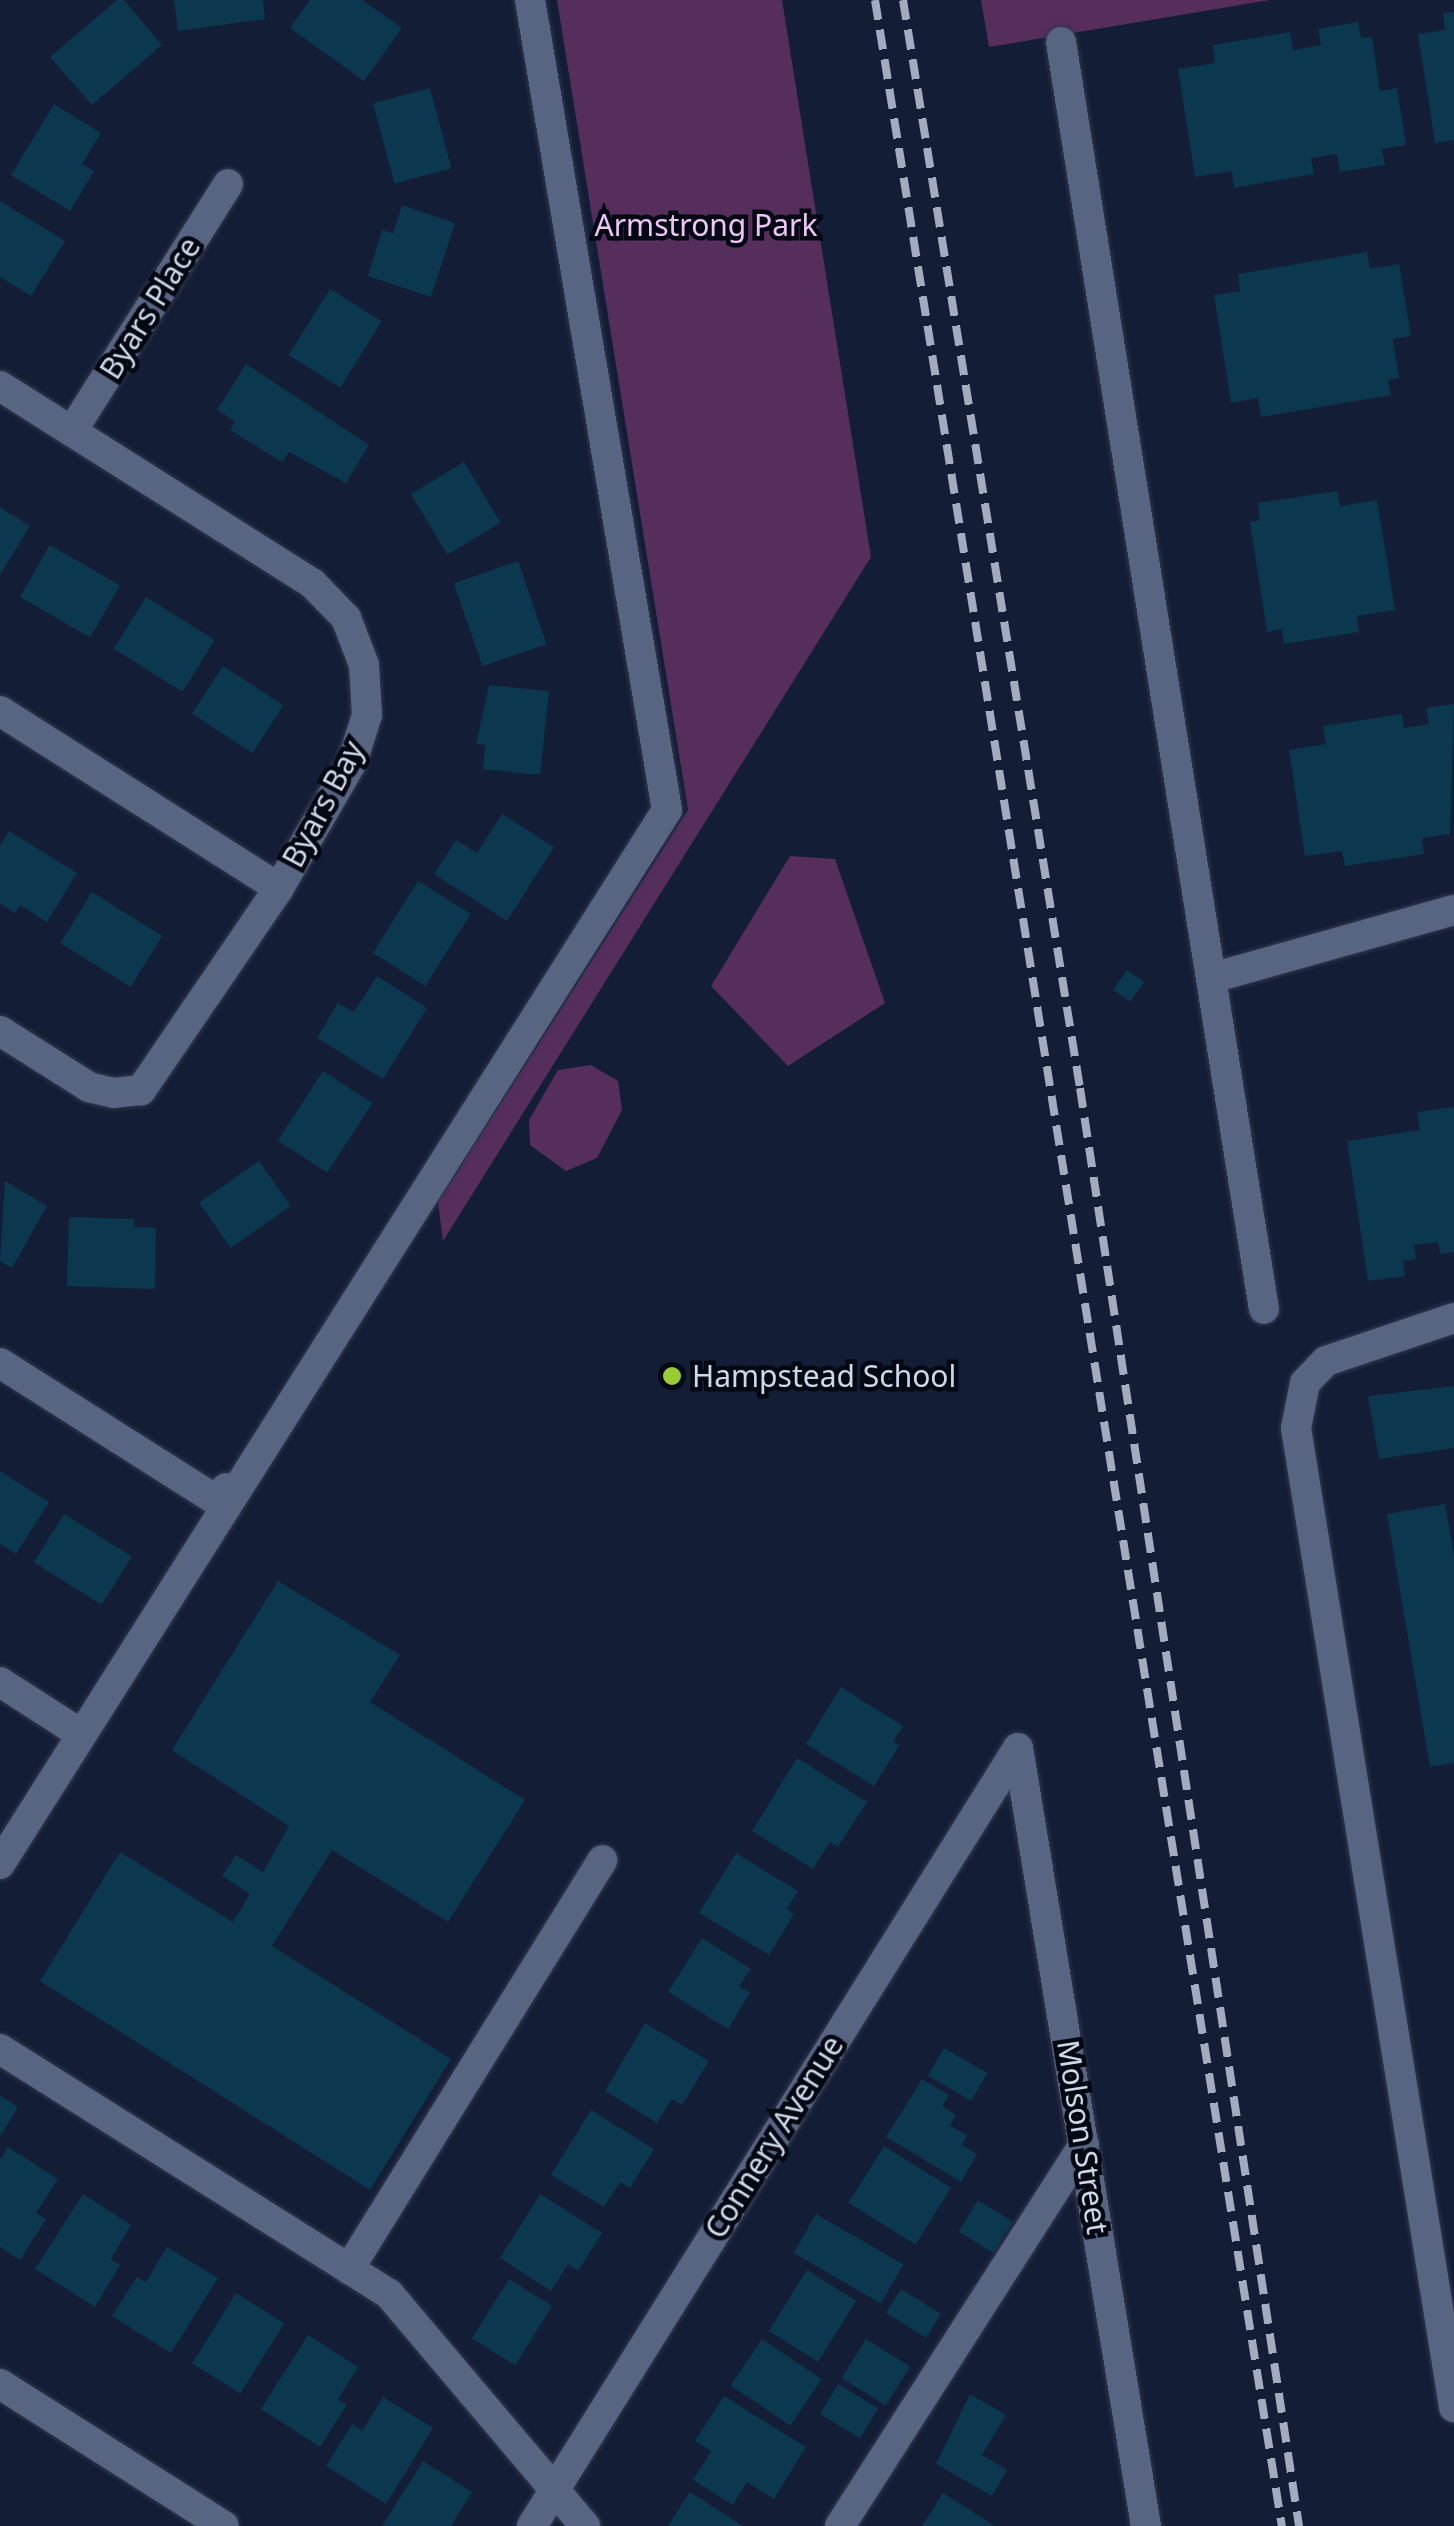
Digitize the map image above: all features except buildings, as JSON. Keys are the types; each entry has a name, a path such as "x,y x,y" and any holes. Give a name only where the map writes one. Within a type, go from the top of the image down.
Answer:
{"street":[{"path":"0,1864 667,810 530,0"},
{"path":"1060,42 1264,1308"},
{"name":"Byars Place","path":"72,432 228,184"},
{"name":"Byars Bay","path":"0,386 312,583 346,618 364,665 367,714 352,762 279,888 140,1090 114,1093 90,1086 0,1031"},
{"path":"0,711 279,888"},
{"path":"1212,978 1454,910"},
{"path":"1454,1318 1326,1360 1305,1383 1296,1428 1454,2407"},
{"path":"0,1363 224,1505"},
{"path":"224,1505 228,1468"},
{"path":"0,1682 82,1734"},
{"name":"Molson Street","path":"1018,1748 1145,2525"},
{"name":"Connery Avenue","path":"532,2526 1018,1748"},
{"path":"348,2269 603,1860"},
{"path":"0,2050 388,2294 586,2526"},
{"path":"840,2526 1084,2144"},
{"path":"0,2384 224,2526"}],"green space":[{"name":"Armstrong Park","path":"557,0 782,0 871,557 443,1241 438,1202 688,810"},
{"path":"981,0 1270,0 989,47"},
{"path":"790,856 835,859 885,1003 788,1066 711,986"},
{"path":"591,1065 618,1081 622,1110 597,1158 566,1171 530,1145 529,1120 558,1070"}],"railway":[{"path":"875,0 1282,2526"},
{"path":"903,0 1080,1088 1299,2526"}],"place":[{"name":"Hampstead School","path":"672,1376"}]}
